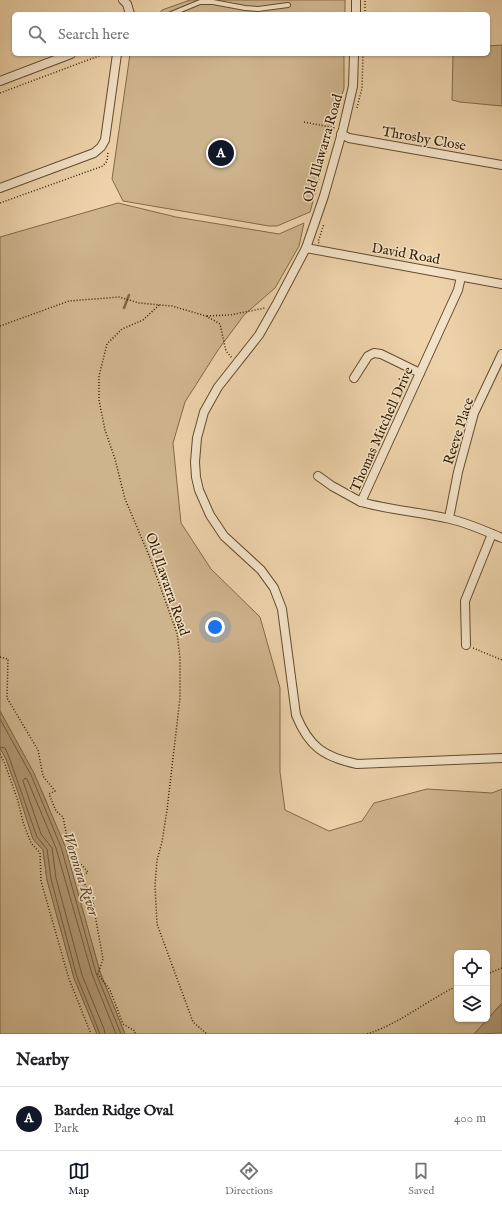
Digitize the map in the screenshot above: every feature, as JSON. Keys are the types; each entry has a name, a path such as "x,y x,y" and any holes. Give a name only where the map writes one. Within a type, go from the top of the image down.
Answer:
{"street":[{"path":"123,0 127,4 129,12"},
{"path":"356,0 356,12"},
{"path":"0,81 66,56"},
{"path":"0,188 94,153 101,147 105,140 117,56"},
{"name":"Old Illawarra Road","path":"306,248 324,196 353,86 354,56"},
{"name":"Throsby Close","path":"341,134 349,138 502,164"},
{"path":"306,248 259,335 218,387 204,412 197,438 195,462 199,490 210,515 224,536 262,570 274,588 282,609 296,715 308,738 321,751 336,759 357,764 502,758"},
{"name":"David Road","path":"306,248 502,284"},
{"name":"Thomas Mitchell Drive","path":"461,277 458,290 361,502 379,507 449,518 466,523 502,538"},
{"path":"354,378 368,356 374,353 381,354 420,373"},
{"name":"Reeve Place","path":"449,518 459,466 474,413 502,354"},
{"path":"318,476 332,486 361,502"},
{"path":"466,645 465,601 492,534"}],"lane":[{"path":"176,12 200,2 213,2 258,9 288,5"}],"path":[{"path":"365,0 365,12"},
{"path":"356,109 362,88 363,56"},
{"path":"0,93 96,57"},
{"path":"304,122 332,127"},
{"path":"0,203 103,166 107,161 109,146"},
{"path":"320,244 318,242 325,219"},
{"path":"0,326 69,301 119,298 139,303 172,306 206,316 220,324 226,351 236,363"},
{"name":"Old Ilawarra Road","path":"159,305 143,320 122,329 107,344 99,376 99,400 105,430 125,499 148,553 177,634 180,658 180,698 167,810 162,842 157,860 155,879 157,924 193,1022 206,1034"},
{"path":"206,316 230,315 276,305"},
{"path":"466,645 502,660"},
{"path":"0,657 8,659 6,698 38,750 43,776 55,791 49,794 56,811 63,817 70,852 88,872 81,877 92,898 103,959 98,974 110,990 123,1024 135,1031 135,1034"},
{"path":"0,754 18,801 23,822 31,843 40,852 41,881 69,979 92,1034"},
{"path":"490,973 502,968"},
{"path":"367,1034 379,1030 406,1016 439,995 454,988"}],"shaded area":[{"path":"190,0 345,0 345,12 160,12 162,10"},
{"path":"502,45 502,106 452,100 453,56 490,56 490,46"},
{"path":"130,56 344,56 344,88 310,212 277,226 269,226 123,201 112,179"},
{"path":"118,203 176,217 279,234 304,223 299,246 275,288 244,315 218,350 185,402 173,443 181,523 211,569 260,617 280,688 280,772 285,810 329,831 362,821 374,803 427,789 492,793 502,789 502,1003 490,1016 490,950 454,950 454,1022 485,1022 474,1034 125,1034 100,972 83,912 47,803 34,774 0,711 0,237"},
{"path":"0,748 6,759 18,792 33,839 43,850 47,880 74,978 97,1034 0,1034"}],"water":[{"path":"0,711 34,773 65,846 100,972 125,1034 97,1034 74,978 47,880 43,850 33,839 18,792 6,759 0,748"},
{"path":"502,1003 502,1033 474,1034 485,1022 490,1022 490,1016"}],"waterway":[{"path":"124,308 129,295"}],"place":[{"name":"Barden Ridge Oval","path":"221,153"}],"water label":[{"name":"Woronora River","path":"81,874"}]}
